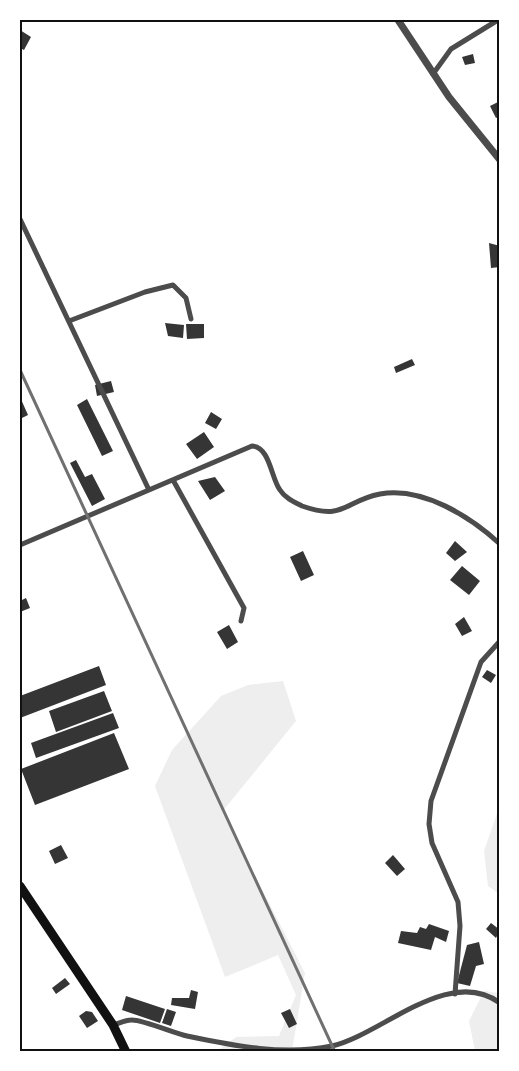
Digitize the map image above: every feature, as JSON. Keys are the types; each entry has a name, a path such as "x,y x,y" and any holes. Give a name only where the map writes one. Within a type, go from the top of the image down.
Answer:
{"highway":[{"path":"20,886 113,1025 126,1052"}],"street":[{"path":"398,20 434,74 500,160"},
{"path":"434,74 450,49 498,20"},
{"path":"20,219 149,490"},
{"path":"69,321 145,292 173,285 186,298 191,319"},
{"path":"20,545 249,447 257,446 266,456 280,491 300,505 333,513 377,495 409,494 456,514 488,533 500,544"},
{"path":"173,480 244,608 241,621"},
{"path":"456,994 460,926 458,902 432,843 429,824 431,801 481,662 500,641"},
{"path":"113,1025 131,1020 166,1031 228,1044 274,1051 298,1050 332,1046 358,1037 416,1004 456,994 483,994 500,1004"}],"shaded area":[{"path":"283,681 296,721 222,812 305,973 292,1051 217,1051 236,1037 279,1036 296,995 278,955 225,977 155,786 172,750 221,696 248,685"},
{"path":"499,808 499,894 488,886 484,851"},
{"path":"484,991 499,993 499,1051 475,1051 469,1021"}],"building":[{"path":"20,30 31,37 24,50 20,48"},
{"path":"473,54 475,63 465,65 462,57"},
{"path":"500,101 500,116 496,118 490,106"},
{"path":"489,243 500,246 500,267 491,268"},
{"path":"165,323 184,325 183,338 168,336"},
{"path":"186,324 204,324 204,338 187,339"},
{"path":"412,359 415,365 396,373 394,367"},
{"path":"111,381 114,392 97,396 95,385"},
{"path":"20,397 28,415 20,419"},
{"path":"87,399 113,451 102,456 77,405"},
{"path":"211,412 222,419 216,429 205,423"},
{"path":"204,432 214,447 197,459 186,444"},
{"path":"76,460 85,477 92,474 105,499 92,506 70,463"},
{"path":"215,477 225,491 210,500 198,481"},
{"path":"455,541 467,552 455,561 446,553"},
{"path":"303,551 314,575 301,581 290,557"},
{"path":"462,566 480,581 469,595 450,580"},
{"path":"26,598 30,608 20,612 20,601"},
{"path":"464,617 472,631 462,636 455,624"},
{"path":"229,625 238,642 227,649 217,632"},
{"path":"99,666 106,685 20,718 20,696"},
{"path":"487,670 496,675 491,683 482,677"},
{"path":"104,691 112,711 56,732 49,711"},
{"path":"113,713 119,728 36,758 31,743"},
{"path":"114,733 129,769 35,805 21,769"},
{"path":"61,845 68,858 55,864 49,851"},
{"path":"393,855 405,869 397,876 385,863"},
{"path":"491,923 500,930 496,938 486,929"},
{"path":"429,924 449,931 446,942 435,937 431,950 398,943 401,931 417,933 420,927 426,929"},
{"path":"479,942 484,964 476,966 470,986 457,983 467,945"},
{"path":"65,978 70,984 56,994 52,988"},
{"path":"191,990 198,992 195,1009 171,1005 172,998 189,998"},
{"path":"126,996 165,1009 160,1023 122,1010"},
{"path":"167,1009 176,1012 171,1026 162,1023"},
{"path":"290,1009 297,1024 289,1028 281,1013"},
{"path":"86,1011 92,1012 98,1021 87,1028 79,1016"}],"railway":[{"path":"20,370 335,1052"}]}
